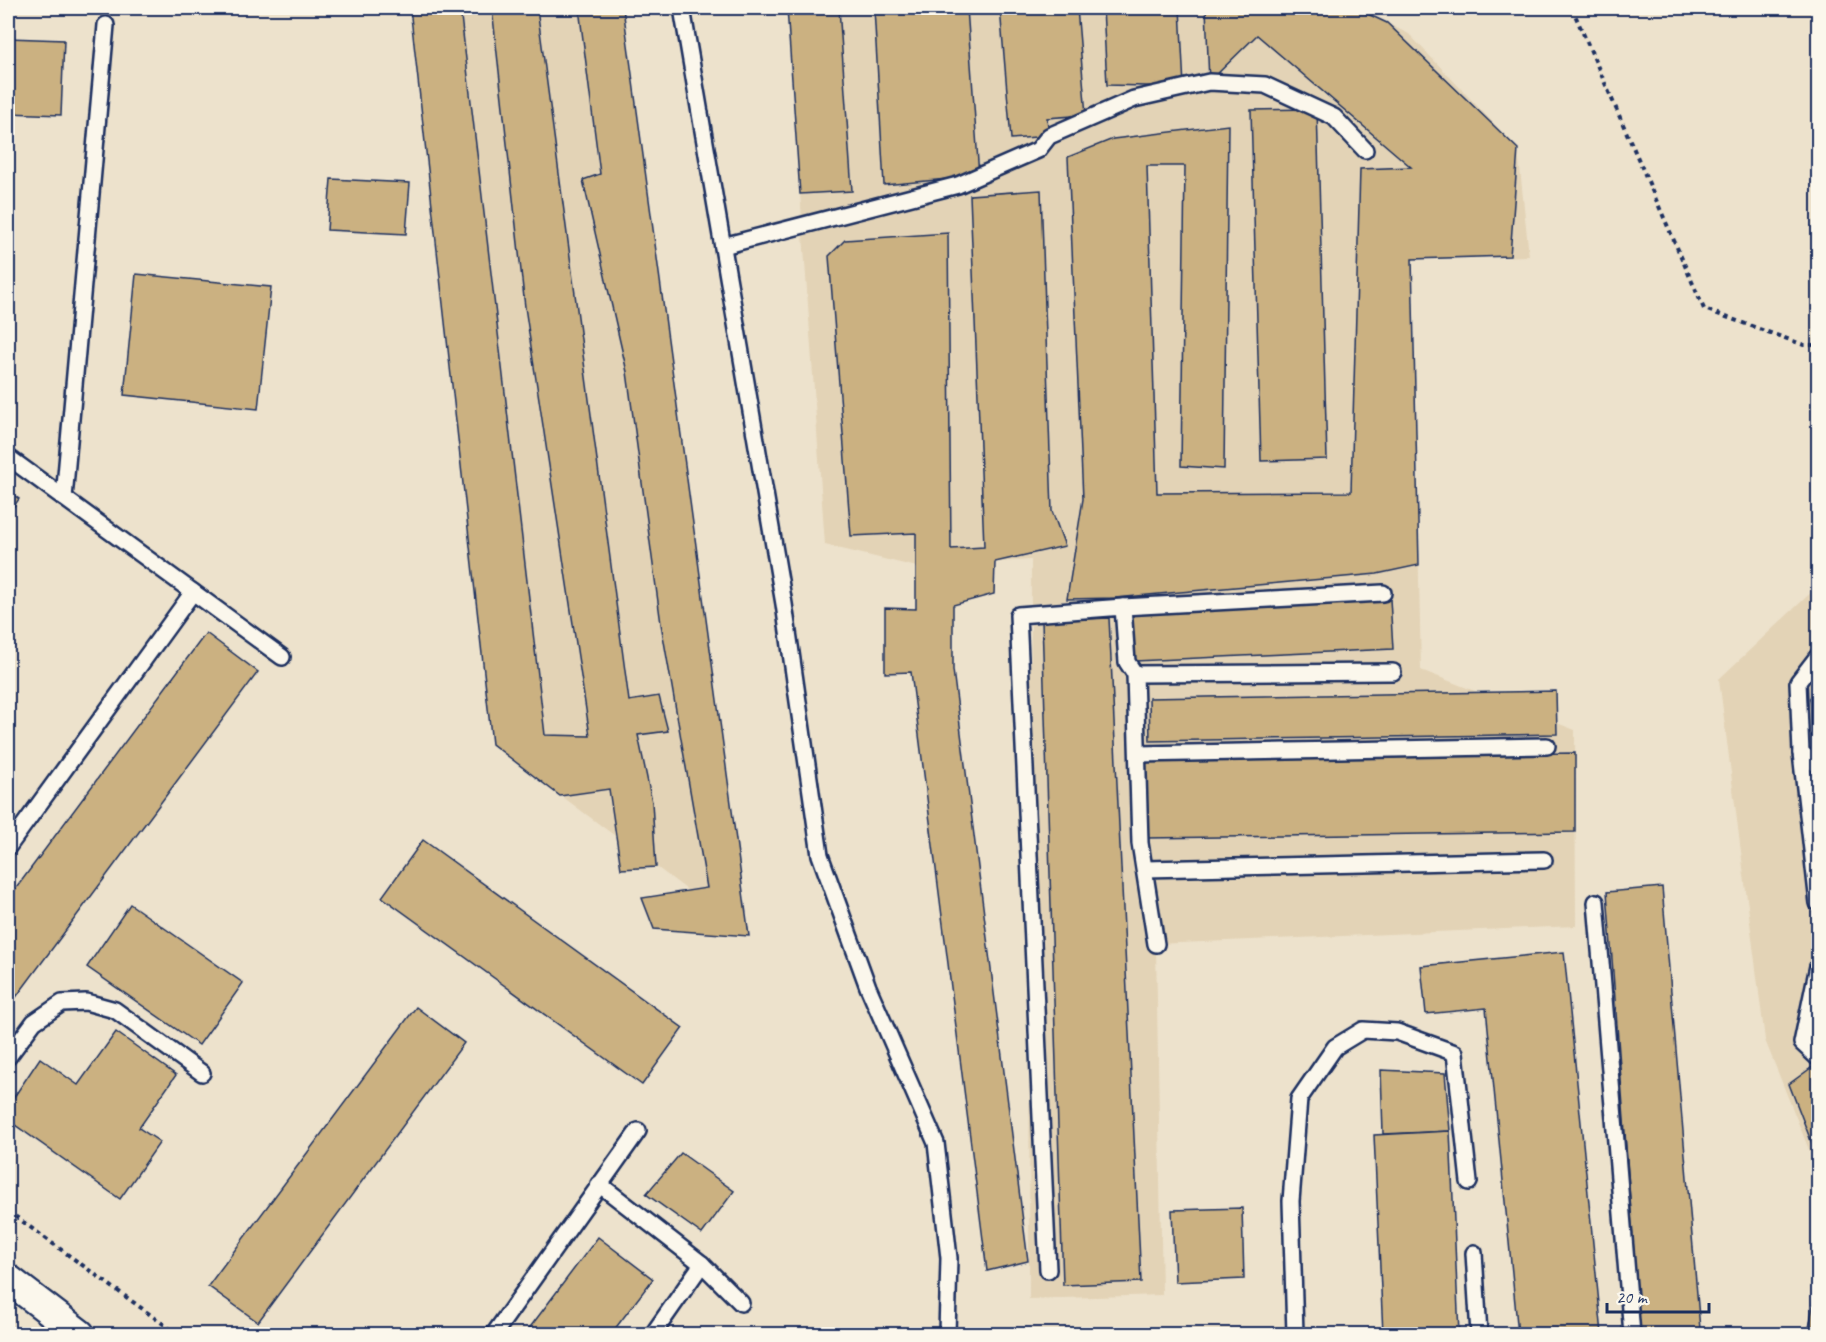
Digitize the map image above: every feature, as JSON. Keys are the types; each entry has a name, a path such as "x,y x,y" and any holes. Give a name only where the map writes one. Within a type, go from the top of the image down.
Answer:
{"street":[{"path":"8,1279 80,1335"}],"lane":[{"path":"682,8 784,604 820,855 868,987 936,1143 950,1258 947,1335"},
{"path":"64,498 106,25"},
{"path":"723,246 958,185 1038,150 1049,136 1134,99 1209,82 1265,86 1334,117 1365,150"},
{"path":"8,457 282,657"},
{"path":"8,846 193,592"},
{"path":"1048,1270 1018,615 1383,593"},
{"path":"1123,607 1127,662 1136,674 1140,843 1156,944"},
{"path":"1818,656 1798,682 1801,753 1818,903"},
{"path":"1136,674 1393,672"},
{"path":"1138,754 1547,746"},
{"path":"1801,753 1818,765"},
{"path":"1145,869 1544,860"},
{"path":"1596,902 1632,1335"},
{"path":"1818,966 1802,1043 1818,1058"},
{"path":"8,1057 34,1022 62,1003 86,1002 115,1010 202,1073"},
{"path":"1295,1335 1291,1200 1299,1099 1335,1047 1363,1030 1397,1032 1455,1053 1469,1182"},
{"path":"494,1335 638,1131"},
{"path":"599,1184 702,1264 741,1303"},
{"path":"1474,1253 1479,1335"},
{"path":"653,1335 702,1264"}],"path":[{"path":"1572,8 1704,309 1804,345 1818,345"},
{"path":"8,1211 177,1335"}],"shaded area":[{"path":"431,8 623,8 749,936 492,744"},
{"path":"787,8 1355,8 1409,34 1518,149 1529,256 1412,259 1421,670 1575,730 1576,926 1156,944 1162,1295 1029,1299 1031,560 917,567 825,545"},
{"path":"1818,586 1818,1172 1765,1040 1719,679"}],"building":[{"path":"410,8 460,8 545,735 590,736 525,307 492,8 537,8 629,701 659,696 668,731 638,735 652,802 656,867 621,869 609,789 560,796 492,744"},
{"path":"579,8 623,8 749,936 654,929 642,898 707,888 661,624 627,372 583,180 600,174"},
{"path":"787,8 839,8 852,191 800,194"},
{"path":"874,8 967,8 979,176 884,185"},
{"path":"1000,8 1077,8 1086,115 1047,118 1049,136 1011,139"},
{"path":"1103,8 1180,8 1184,87 1107,85"},
{"path":"1206,8 1355,8 1387,23 1518,149 1510,256 1412,259 1419,565 1377,574 1115,598 1067,599 1083,499 1068,157 1113,139 1228,125 1224,469 1181,466 1185,166 1147,166 1157,493 1351,492 1360,169 1411,167 1257,35 1209,82"},
{"path":"8,38 64,40 61,115 8,113"},
{"path":"1317,109 1327,459 1261,461 1251,110"},
{"path":"331,179 410,183 406,234 327,230"},
{"path":"1041,190 1052,511 1065,546 995,562 994,594 953,605 953,670 1028,1261 987,1271 911,672 885,673 885,608 916,609 916,533 851,536 829,256 845,240 948,233 951,549 984,547 970,195"},
{"path":"136,274 271,287 258,409 124,395"},
{"path":"8,491 19,499 8,515"},
{"path":"1390,599 1393,649 1135,661 1132,612"},
{"path":"1109,618 1141,1282 1063,1285 1042,621"},
{"path":"206,633 258,672 8,1008 8,899"},
{"path":"1818,687 1818,746 1810,698"},
{"path":"1556,691 1557,734 1150,741 1149,698"},
{"path":"1575,753 1575,832 1146,838 1143,759"},
{"path":"423,840 683,1028 642,1085 382,897"},
{"path":"1662,887 1701,1334 1640,1334 1607,892"},
{"path":"130,904 243,983 199,1045 87,967"},
{"path":"1564,952 1602,1334 1518,1334 1486,1008 1426,1014 1421,966"},
{"path":"416,1007 464,1043 258,1322 208,1286"},
{"path":"116,1032 176,1075 139,1128 160,1142 120,1199 8,1120 8,1106 40,1058 78,1085"},
{"path":"1815,1065 1818,1070 1818,1159 1789,1084"},
{"path":"1381,1070 1445,1073 1450,1131 1383,1134"},
{"path":"1450,1131 1459,1334 1383,1334 1374,1135"},
{"path":"681,1153 734,1191 702,1234 646,1194"},
{"path":"1242,1208 1244,1279 1175,1282 1172,1210"},
{"path":"598,1237 653,1279 611,1334 525,1334"},
{"path":"1818,1275 1818,1334 1808,1334"}]}
